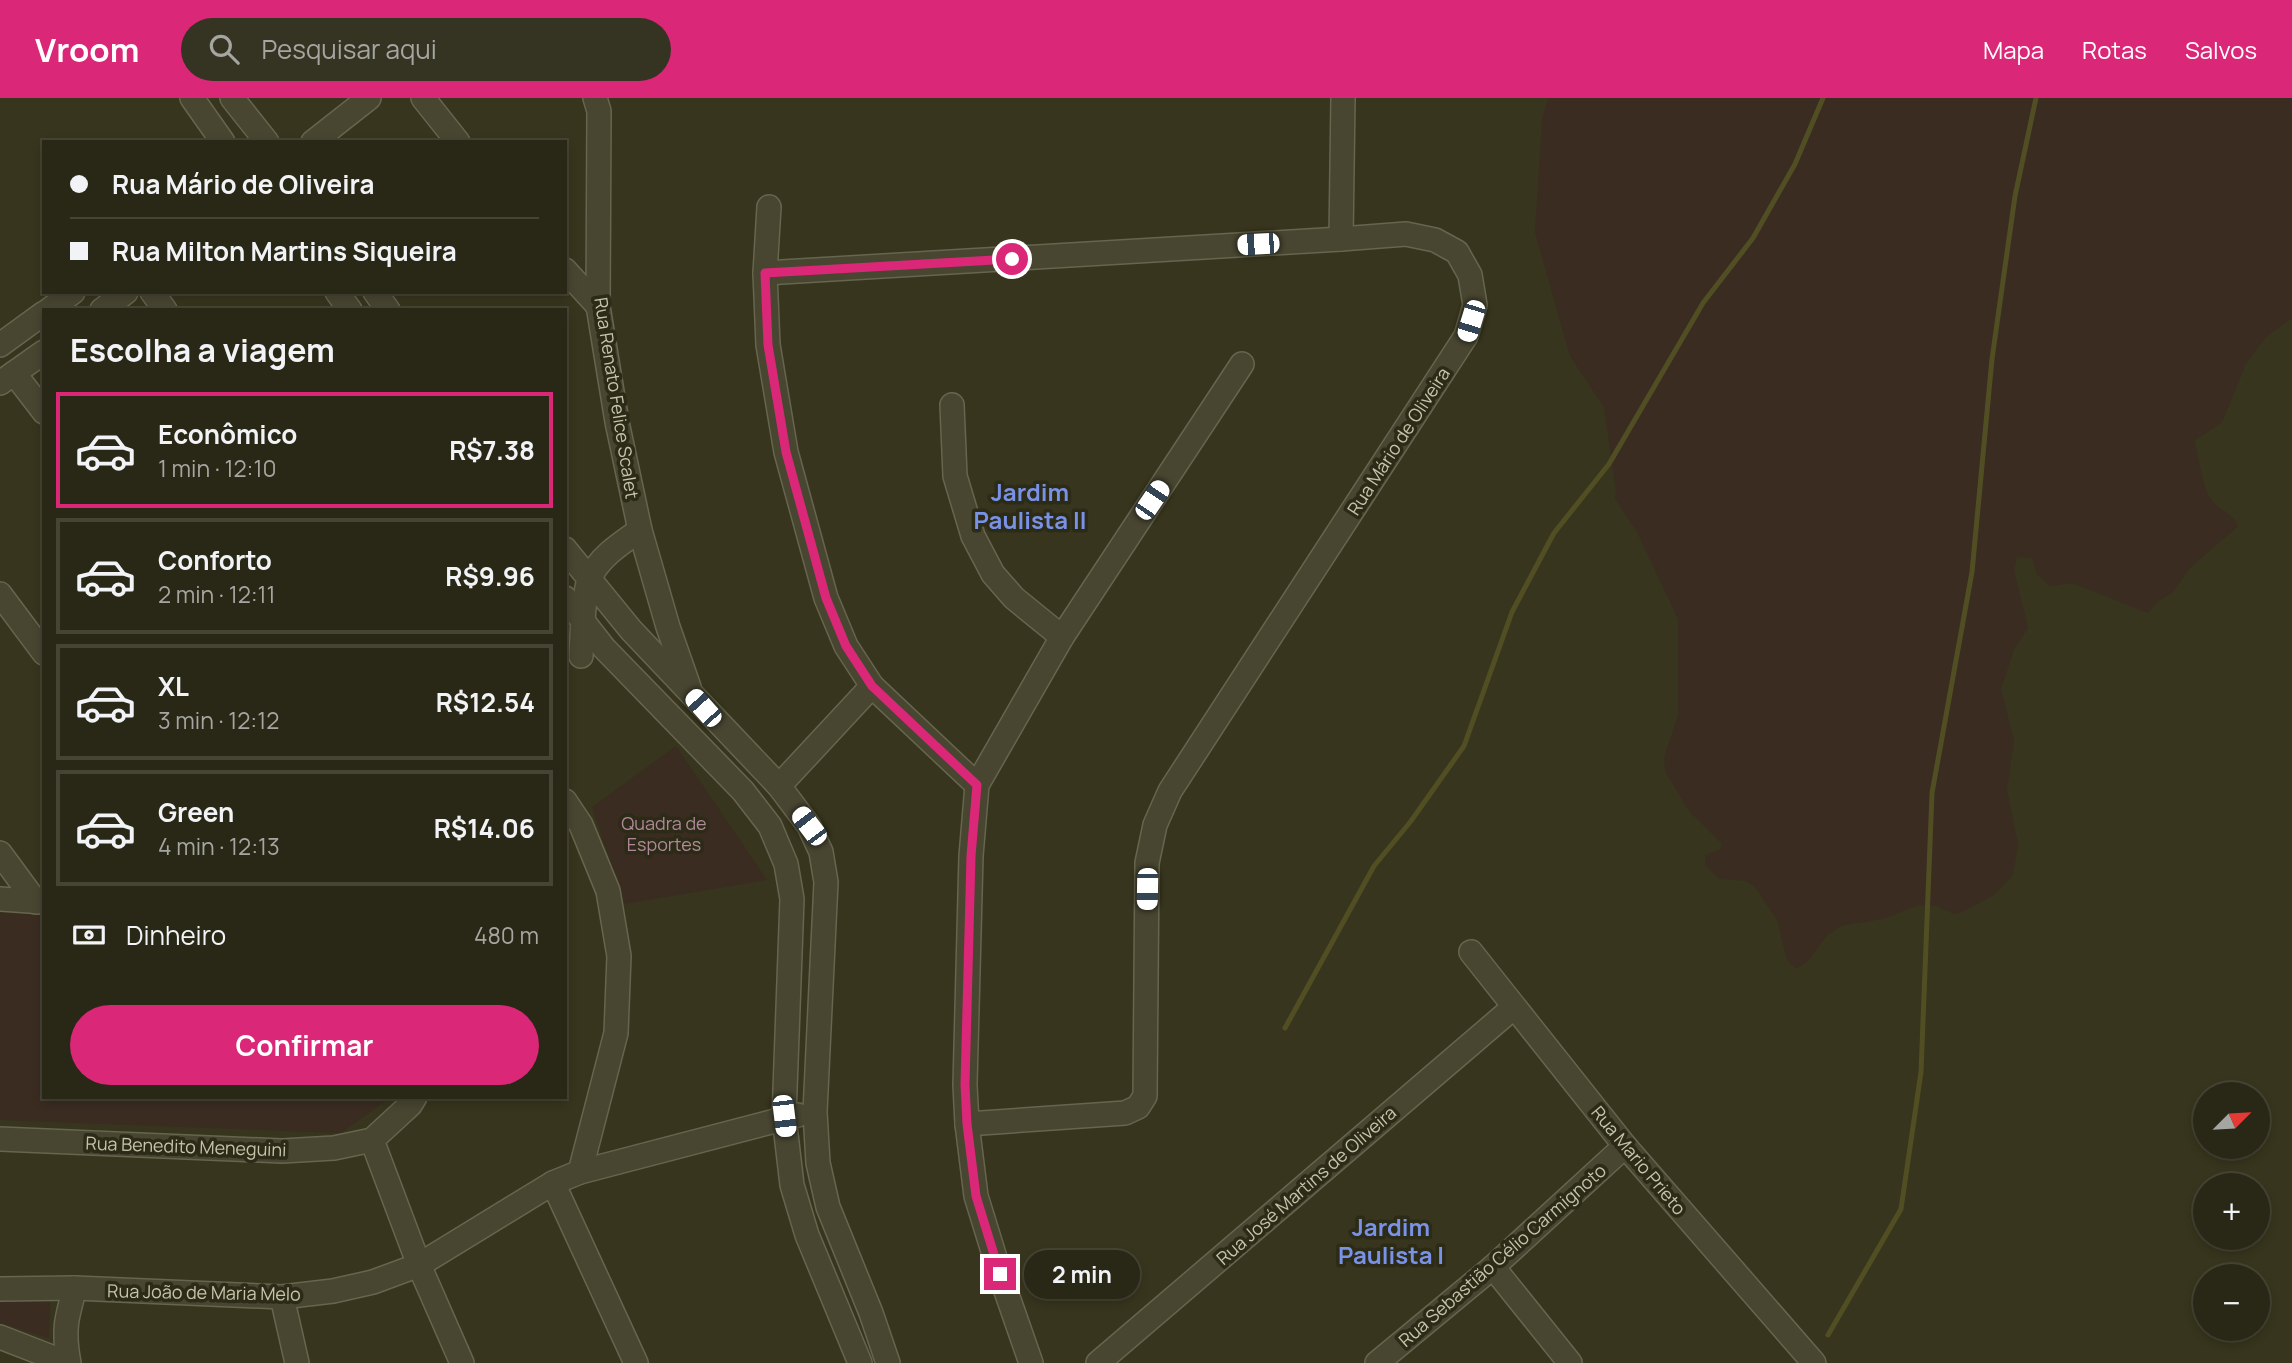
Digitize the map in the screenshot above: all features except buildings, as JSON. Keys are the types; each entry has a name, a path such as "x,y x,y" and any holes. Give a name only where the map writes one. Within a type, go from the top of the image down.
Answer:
{"street":[{"path":"192,98 219,135 237,104 265,140"},
{"path":"316,140 369,98"},
{"path":"423,98 456,140"},
{"name":"Rua Renato Felice Scalet","path":"595,98 599,111 598,306 617,422 640,530 668,627 693,696"},
{"path":"1340,239 1343,98"},
{"path":"769,207 765,273 768,345 786,452 826,598 846,646 872,686 977,785"},
{"name":"Rua Mário de Oliveira","path":"765,273 1406,233 1435,240 1457,252 1470,275 1475,305 1466,337 1170,791 1155,825 1147,863 1145,1096 1138,1107 1125,1113 967,1124"},
{"path":"567,272 598,306"},
{"path":"52,308 70,294"},
{"path":"105,308 123,294"},
{"path":"154,294 164,308"},
{"path":"0,345 42,314"},
{"path":"42,353 7,378 42,410"},
{"path":"1031,1363 976,1196 967,1124 965,1085 971,856 977,785 1062,636 1241,364"},
{"path":"952,405 955,476 973,536 993,574 1014,598 1062,636"},
{"path":"573,662 584,623 589,580 600,563 619,544 640,530"},
{"path":"567,552 631,630 779,786 809,826 821,852 826,882 815,1112 818,1163 828,1207 888,1363"},
{"path":"0,594 42,650"},
{"path":"567,601 604,648 743,791 770,826 786,864 792,899 784,1116 792,1185 807,1235 860,1363"},
{"path":"573,662 604,648 631,630"},
{"path":"779,786 872,686"},
{"path":"567,804 581,825 608,891 619,956 616,1033 580,1172"},
{"path":"0,853 40,902"},
{"path":"0,898 40,902"},
{"name":"Rua Mario Prieto","path":"1471,952 1625,1146 1814,1363"},
{"name":"Rua José Martins de Oliveira","path":"1098,1363 1514,1007"},
{"path":"414,1099 372,1140 419,1265 462,1363"},
{"name":"Rua João de Maria Melo","path":"0,1289 75,1288 282,1297 333,1291 419,1265 553,1183 580,1172 784,1116 815,1112"},
{"name":"Rua Benedito Meneguini","path":"0,1139 282,1151 334,1148 372,1140"},
{"name":"Rua Sebastião Célio Carmignoto","path":"1377,1363 1493,1267 1625,1146"},
{"path":"553,1183 636,1363"},
{"path":"1493,1267 1570,1363"},
{"path":"0,1336 68,1363 65,1322 75,1288"},
{"path":"282,1297 297,1363"}],"green space":[{"path":"1548,98 2292,98 2292,318 2265,338 2246,364 2222,422 2194,441 2208,495 2238,526 2189,569 2172,593 2157,602 2148,613 2072,583 2049,586 2037,574 2032,558 2017,557 2014,570 2028,628 2014,649 2001,689 2014,741 2007,790 2018,844 2013,875 1994,895 1954,914 1937,906 1919,905 1882,919 1841,926 1827,935 1806,963 1796,969 1787,960 1777,920 1755,887 1746,881 1720,879 1706,866 1705,855 1720,850 1722,844 1689,811 1665,771 1664,758 1678,715 1678,619 1637,532 1615,499 1604,407 1570,356 1535,232 1542,120"},
{"name":"Quadra de Esportes","path":"676,746 767,880 624,904 592,807"},
{"path":"0,912 42,914 42,1099 388,1099 341,1133 0,1120"},
{"path":"50,1300 49,1338 0,1323 0,1301"}],"waterway":[{"path":"1285,1028 1374,866 1411,821 1464,746 1512,612 1554,533 1609,464 1703,303 1753,238 1795,164 1823,98"},
{"path":"1828,1335 1901,1209 1921,1072 1932,793 1972,572 1992,359 2015,196 2036,98"}],"district":[{"name":"Jardim Paulista II","path":"1030,505"},
{"name":"Jardim Paulista I","path":"1391,1240"}],"route":[{"path":"1000,1274 976,1196 965,1085 971,856 977,785 872,686 846,646 826,598 786,452 768,345 765,273 1012,259"}]}
